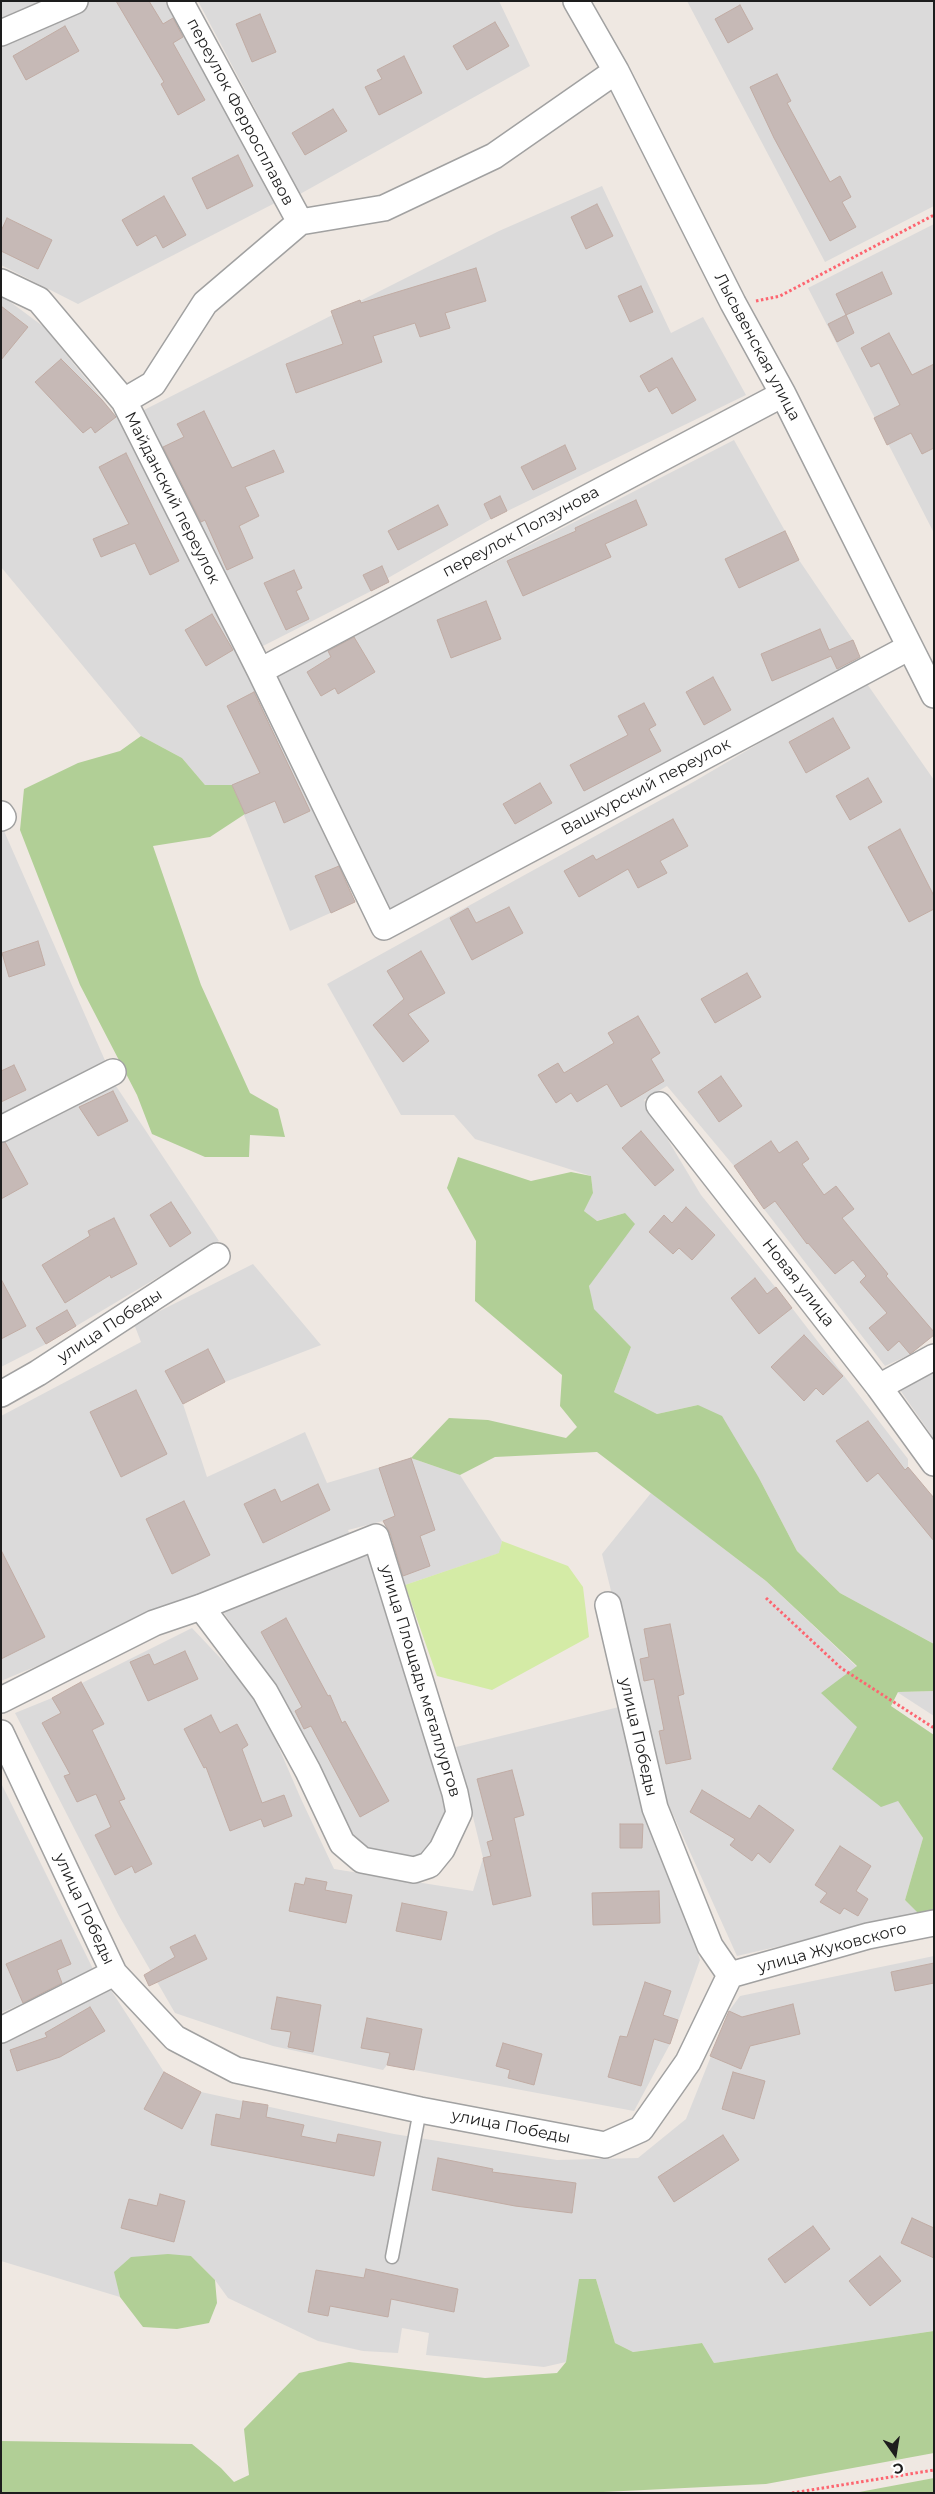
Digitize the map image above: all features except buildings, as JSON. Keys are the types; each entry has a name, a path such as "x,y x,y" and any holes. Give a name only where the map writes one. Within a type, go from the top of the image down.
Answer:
{"street":[{"path":"1,34 75,1"},
{"name":"переулок Ферросплавов","path":"180,1 300,222"},
{"name":"Лысьвенская улица","path":"576,1 616,71 733,303 783,394 908,648 934,695"},
{"path":"300,222 384,208 494,156 616,71"},
{"name":"Майданский переулок","path":"300,222 205,303 153,384 124,401 260,671 384,927"},
{"path":"1,282 39,300 124,401"},
{"name":"переулок Ползунова","path":"260,671 783,394"},
{"name":"Вашкурский переулок","path":"384,927 908,648"},
{"path":"1,1129 113,1072"},
{"name":"Новая улица","path":"659,1105 879,1387 934,1463"},
{"name":"улица Победы","path":"1,1394 38,1373 217,1256"},
{"path":"879,1387 934,1357"},
{"name":"улица Площадь металлургов","path":"376,1537 455,1793 459,1813 442,1849 429,1865 414,1870 362,1860 342,1842 308,1771 265,1692 201,1607 316,1559 376,1537"},
{"name":"улица Победы","path":"1,1733 114,1973 175,2038 236,2070 420,2110 605,2145 641,2129 688,2062 730,1975 710,1946 654,1808 608,1605"},
{"path":"1,1700 154,1623 201,1607"},
{"name":"улица Жуковского","path":"730,1975 868,1936 934,1923"},
{"path":"1,2030 114,1973"}],"lane":[{"path":"392,2257 420,2110"}],"path":[{"path":"733,303 780,296 934,215"},
{"path":"766,1598 841,1668 934,1728"},
{"path":"792,2493 934,2470"}],"shaded area":[{"path":"1,1 49,1 1,24"},
{"path":"88,1 165,1 275,203 78,304 1,265 1,48"},
{"path":"198,1 499,1 530,66 300,194"},
{"path":"687,1 934,1 934,206 825,262"},
{"path":"602,186 671,333 703,317 746,395 491,519 388,578 389,582 259,648 142,411 499,231"},
{"path":"934,224 934,533 808,288"},
{"path":"1,295 44,327 116,416 285,745 355,902 290,931 232,785 205,785 182,758 141,736 1,567"},
{"path":"734,440 785,531 799,560 853,640 861,660 388,910 271,678"},
{"path":"865,681 934,780 934,1335 911,1354 885,1366 764,1209 734,1166 667,1086 644,1100 701,1195 792,1308 908,1459 908,1467 934,1498 934,1644 840,1593 797,1551 759,1478 698,1405 657,1414 614,1392 631,1347 593,1309 589,1286 625,1213 596,1221 584,1211 593,1193 591,1176 475,1139 454,1115 401,1115 327,984 695,781"},
{"path":"4,831 107,1065 1,1117 1,833"},
{"path":"112,1080 219,1241 46,1344 1,1367 1,1138"},
{"path":"253,1264 321,1345 225,1382 183,1404 207,1477 305,1432 327,1483 411,1458 460,1475 502,1541 500,1553 405,1585 383,1521 348,1530 350,1535 1,1681 1,1416 141,1342 134,1324"},
{"path":"934,1367 934,1439 898,1387"},
{"path":"651,1493 766,1581 857,1667 857,1727 898,1801 923,1838 905,1900 919,1914 737,1956 657,1779 602,1554"},
{"path":"368,1550 448,1810 428,1856 399,1858 358,1846 274,1686 222,1610"},
{"path":"192,1628 257,1697 301,1799 334,1869 473,1891 483,1858 456,1747 619,1707 700,1960 670,2044 634,2111 387,2065 383,2070 273,2046 175,2013 119,1916 15,1713 52,1698"},
{"path":"934,1691 934,1716 897,1692"},
{"path":"1,1783 93,1969 1,2013"},
{"path":"934,1956 934,2331 714,2363 702,2343 633,2352 615,2343 596,2279 580,2279 566,2362 544,2367 426,2355 429,2333 402,2328 398,2353 363,2351 318,2341 228,2298 215,2280 191,2256 115,2273 120,2297 1,2261 1,2044 109,1987 164,2072 201,2092 394,2134 557,2160 638,2158 686,2119 729,2011 740,1996"}],"green space":[{"path":"141,736 182,758 205,785 232,785 245,814 210,837 153,846 201,985 250,1093 278,1109 285,1137 250,1135 249,1157 205,1157 152,1134 137,1095 80,985 20,830 24,789 78,763 120,751"},
{"path":"458,1157 531,1181 571,1172 591,1176 593,1193 584,1211 597,1221 625,1213 635,1224 589,1286 594,1309 631,1347 614,1392 657,1414 698,1405 722,1416 759,1478 797,1551 840,1593 934,1644 934,1691 898,1692 891,1706 934,1735 934,1910 919,1914 905,1900 923,1838 898,1801 881,1807 832,1769 857,1727 821,1693 857,1666 766,1581 597,1452 495,1457 460,1475 411,1458 449,1418 488,1420 566,1438 577,1427 560,1406 562,1375 475,1301 476,1241 447,1188"},
{"path":"502,1541 568,1566 583,1587 589,1637 492,1690 437,1676 405,1585 499,1553"},
{"path":"168,2254 191,2256 215,2280 217,2303 209,2323 177,2329 143,2327 120,2297 114,2272 131,2257"},
{"path":"579,2279 596,2279 615,2343 633,2352 702,2343 714,2363 934,2331 934,2453 766,2484 583,2493 1,2493 1,2441 192,2444 221,2468 234,2482 249,2475 244,2429 299,2373 349,2362 485,2378 557,2373 566,2362"},
{"path":"934,2478 934,2493 854,2493"}]}
